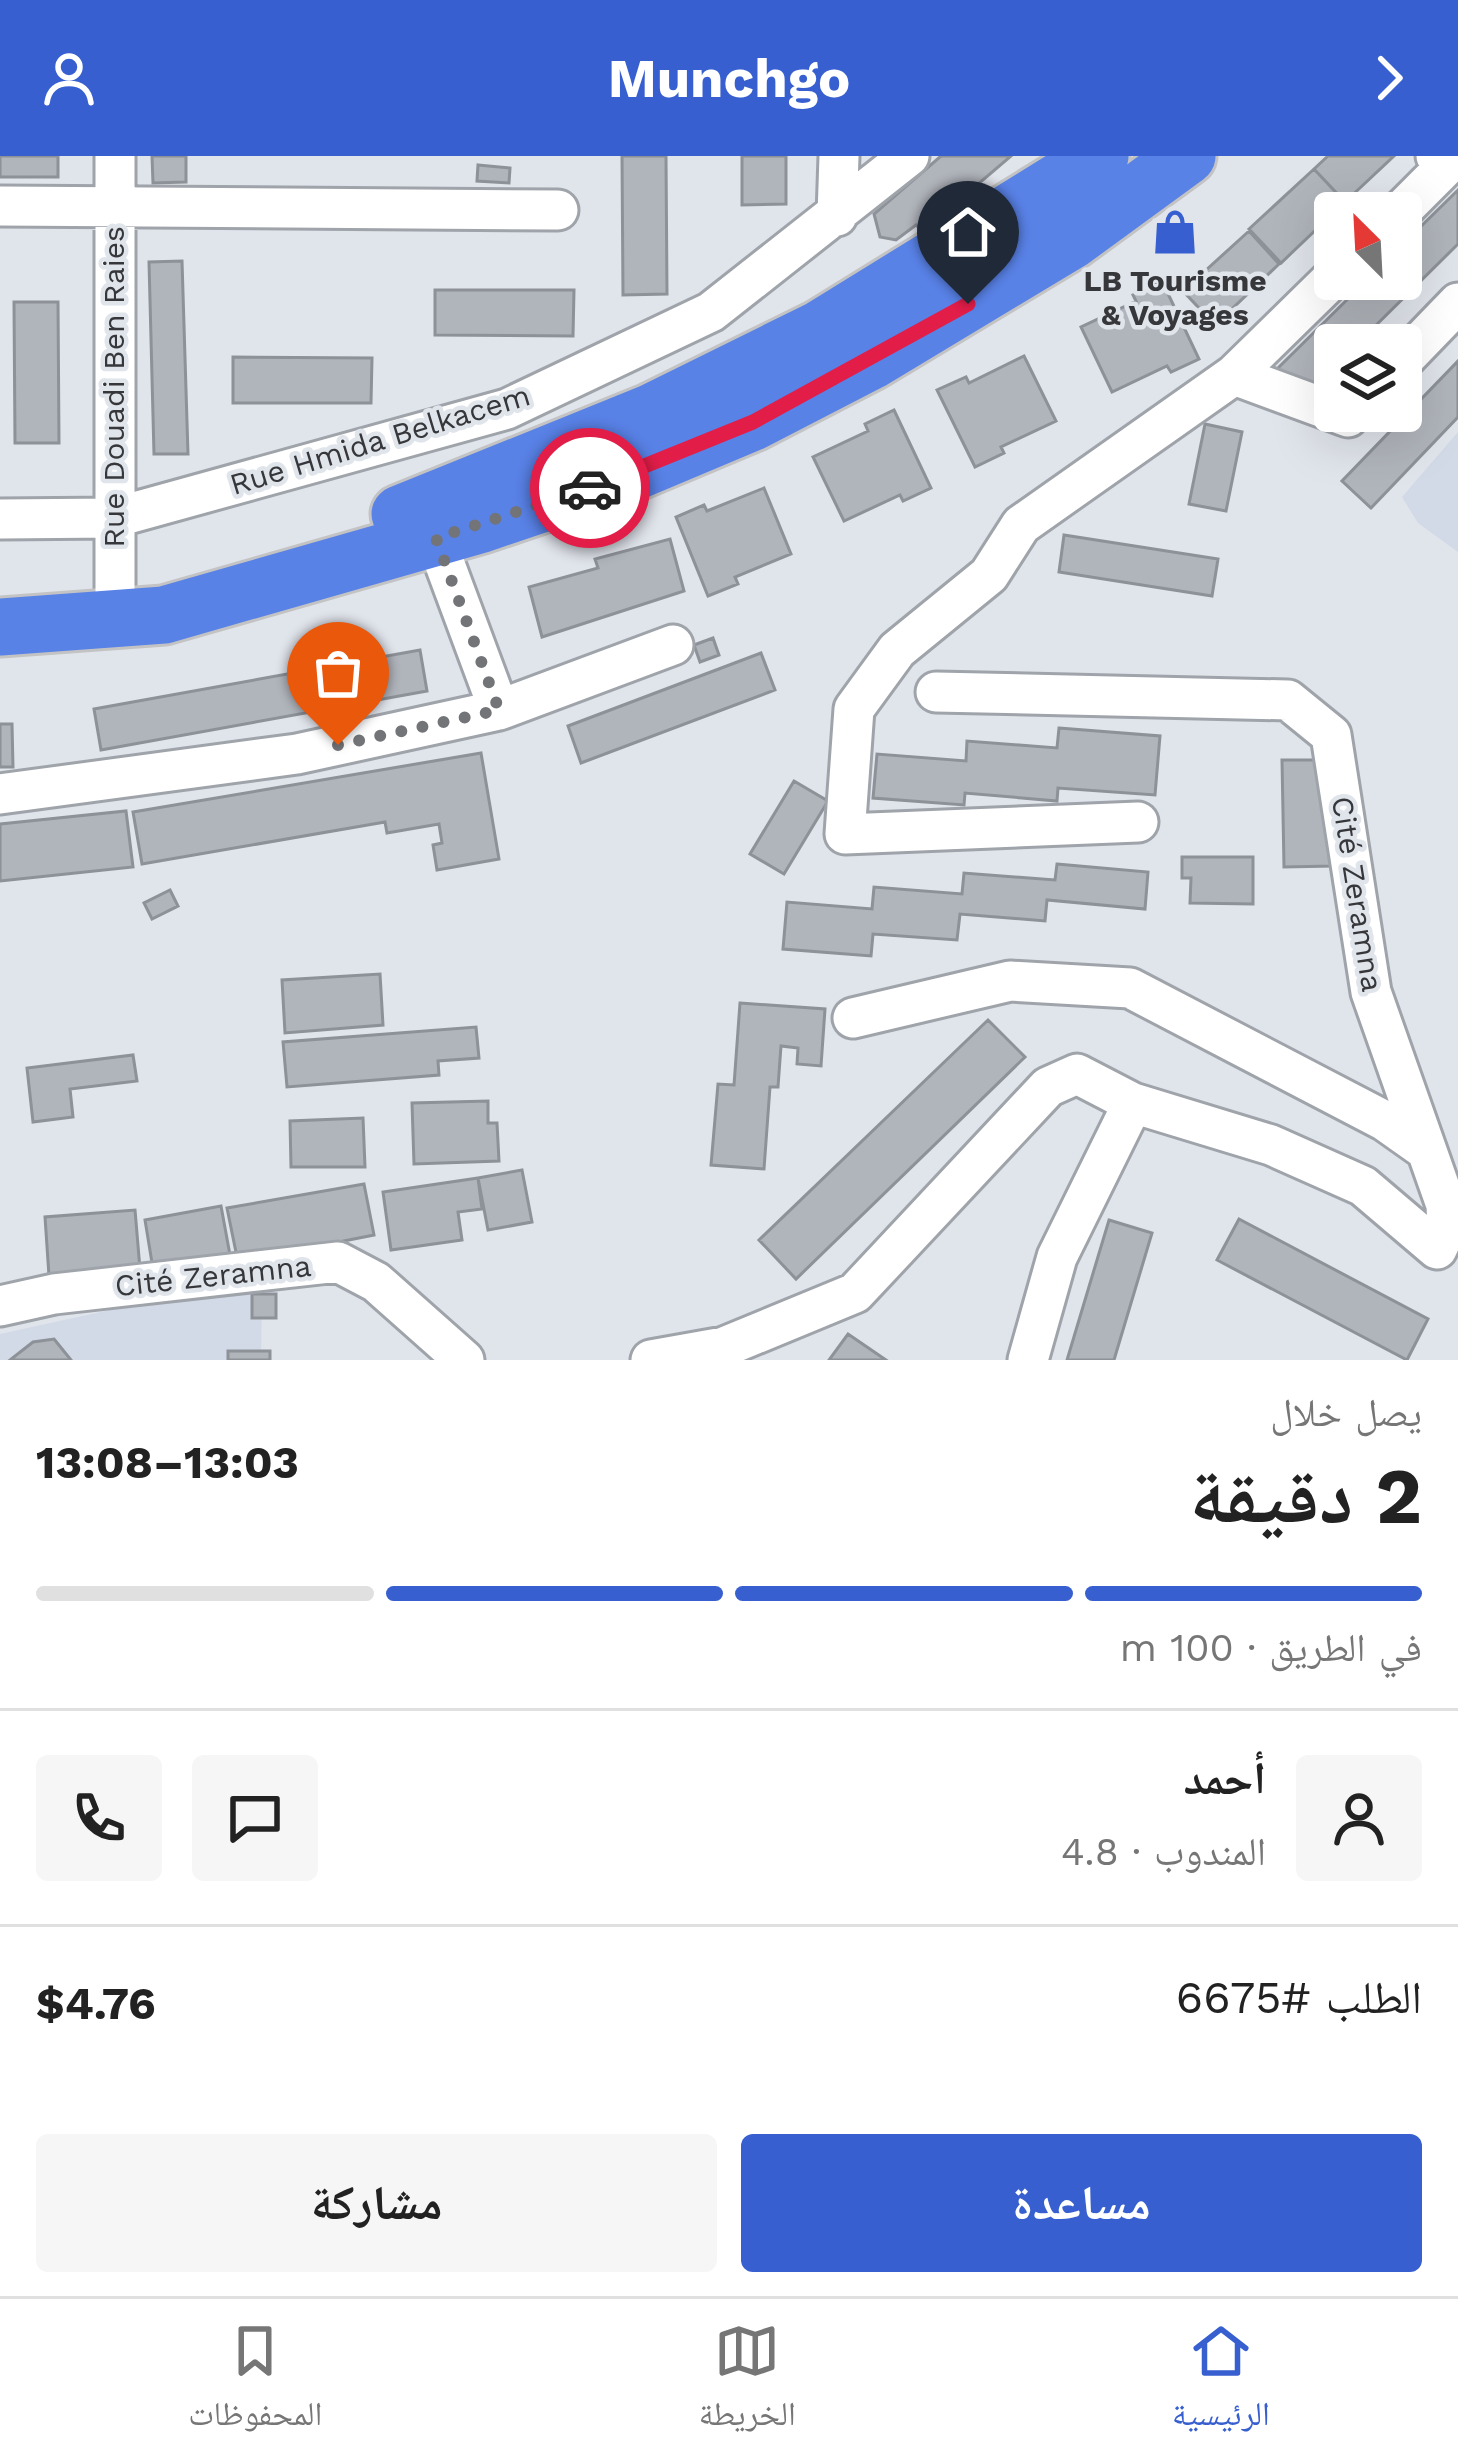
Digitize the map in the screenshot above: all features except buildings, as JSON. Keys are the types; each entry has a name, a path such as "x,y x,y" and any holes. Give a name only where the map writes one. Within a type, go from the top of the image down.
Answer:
{"highway":[{"path":"429,521 820,329 1100,156"},
{"path":"0,598 115,604 164,615 429,521 627,475 753,422 968,304 1072,239 1187,156"},
{"path":"0,627 115,604"}],"street":[{"name":"Rue Douadi Ben Raies","path":"115,604 116,156"},
{"path":"837,216 839,156"},
{"name":"Rue Hmida Belkacem","path":"0,519 113,518 507,409 711,312 909,156"},
{"path":"1420,192 1446,166 1436,156"},
{"path":"0,206 558,210"},
{"path":"1138,822 845,834 854,710 897,650 989,575 1021,525 1234,375 1314,297"},
{"path":"1422,340 1458,303"},
{"path":"1234,375 1314,404"},
{"path":"429,521 499,710"},
{"path":"0,794 297,754 499,710 673,645"},
{"name":"Cité Zeramna","path":"651,1360 724,1347 855,1293 1048,1087 1076,1074 1132,1103 1271,1145 1363,1186 1437,1249 1447,1228 1446,1205 1371,992 1331,736 1288,700 936,692"},
{"path":"853,1018 1010,982 1130,988 1385,1121 1426,1150"},
{"path":"1028,1360 1057,1257 1132,1103"},
{"name":"Cité Zeramna","path":"0,1306 54,1294 338,1262 376,1282 464,1360"}],"shaded area":[{"path":"1458,432 1458,552 1418,523 1402,497"},
{"path":"262,1277 261,1360 0,1360 0,1334"}],"way so far":[{"path":"338,745 499,710 436,538 590,488"}],"place":[{"name":"LB Tourisme & Voyages","path":"1175,232"}],"route":[{"path":"590,488 753,422 872,361 968,304"}]}
